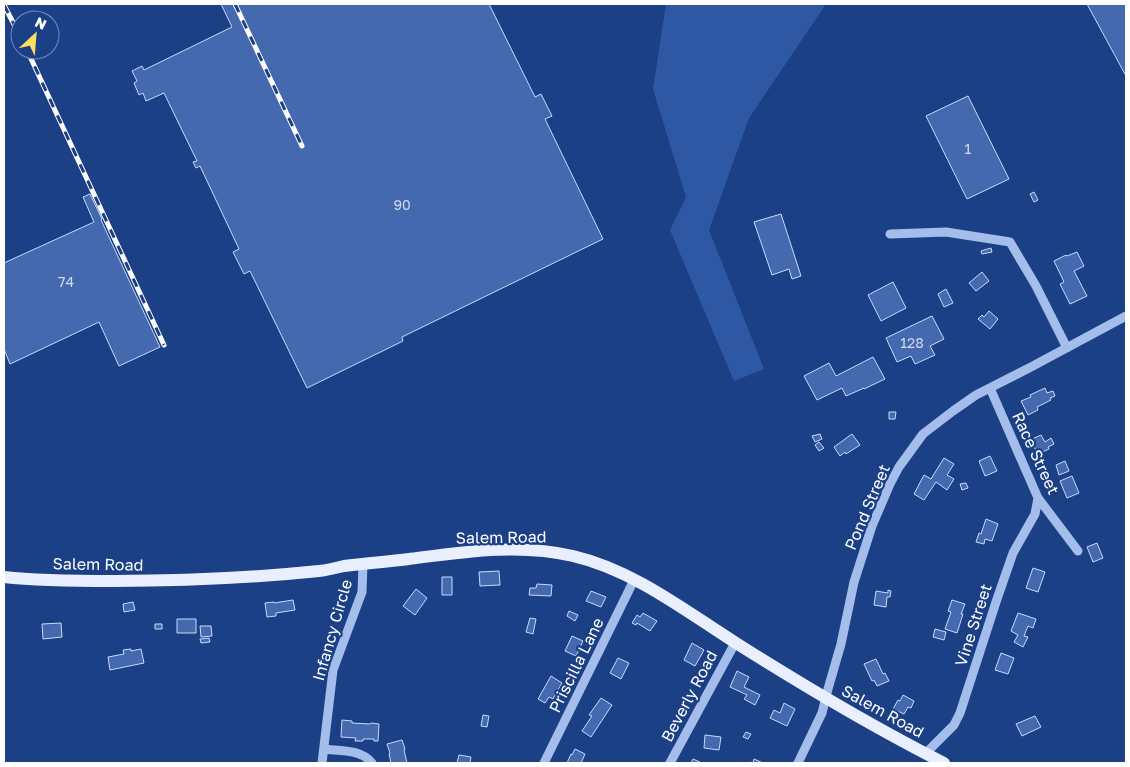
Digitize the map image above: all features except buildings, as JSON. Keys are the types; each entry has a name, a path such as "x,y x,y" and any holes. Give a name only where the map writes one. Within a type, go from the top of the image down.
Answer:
{"main road":[{"name":"Salem Road","path":"4,577 74,581 229,579 322,571 345,566 463,552 512,549 537,550 574,556 594,562 634,580 826,698 884,732 944,763"}],"street":[{"path":"890,234 946,232 1010,242 1036,286 1067,348"},
{"name":"Pond Street","path":"798,763 822,713 841,644 854,582 872,526 899,467 924,434 976,395 1126,316"},
{"name":"Race Street","path":"990,388 1038,498 1078,551"},
{"name":"Vine Street","path":"926,754 954,725 960,712 1013,553 1035,514 1038,498"},
{"name":"Infancy Circle","path":"322,763 333,670 362,592 364,564"},
{"name":"Priscilla Lane","path":"544,763 634,580"},
{"name":"Beverly Road","path":"670,763 735,642"},
{"path":"324,750 361,754 372,763"}],"shaded area":[{"path":"666,4 826,4 749,118 709,230 764,369 734,381 670,230 686,197 653,89"}],"railway":[{"path":"235,4 302,146"},
{"path":"4,5 10,17"},
{"path":"32,60 164,345"}]}
